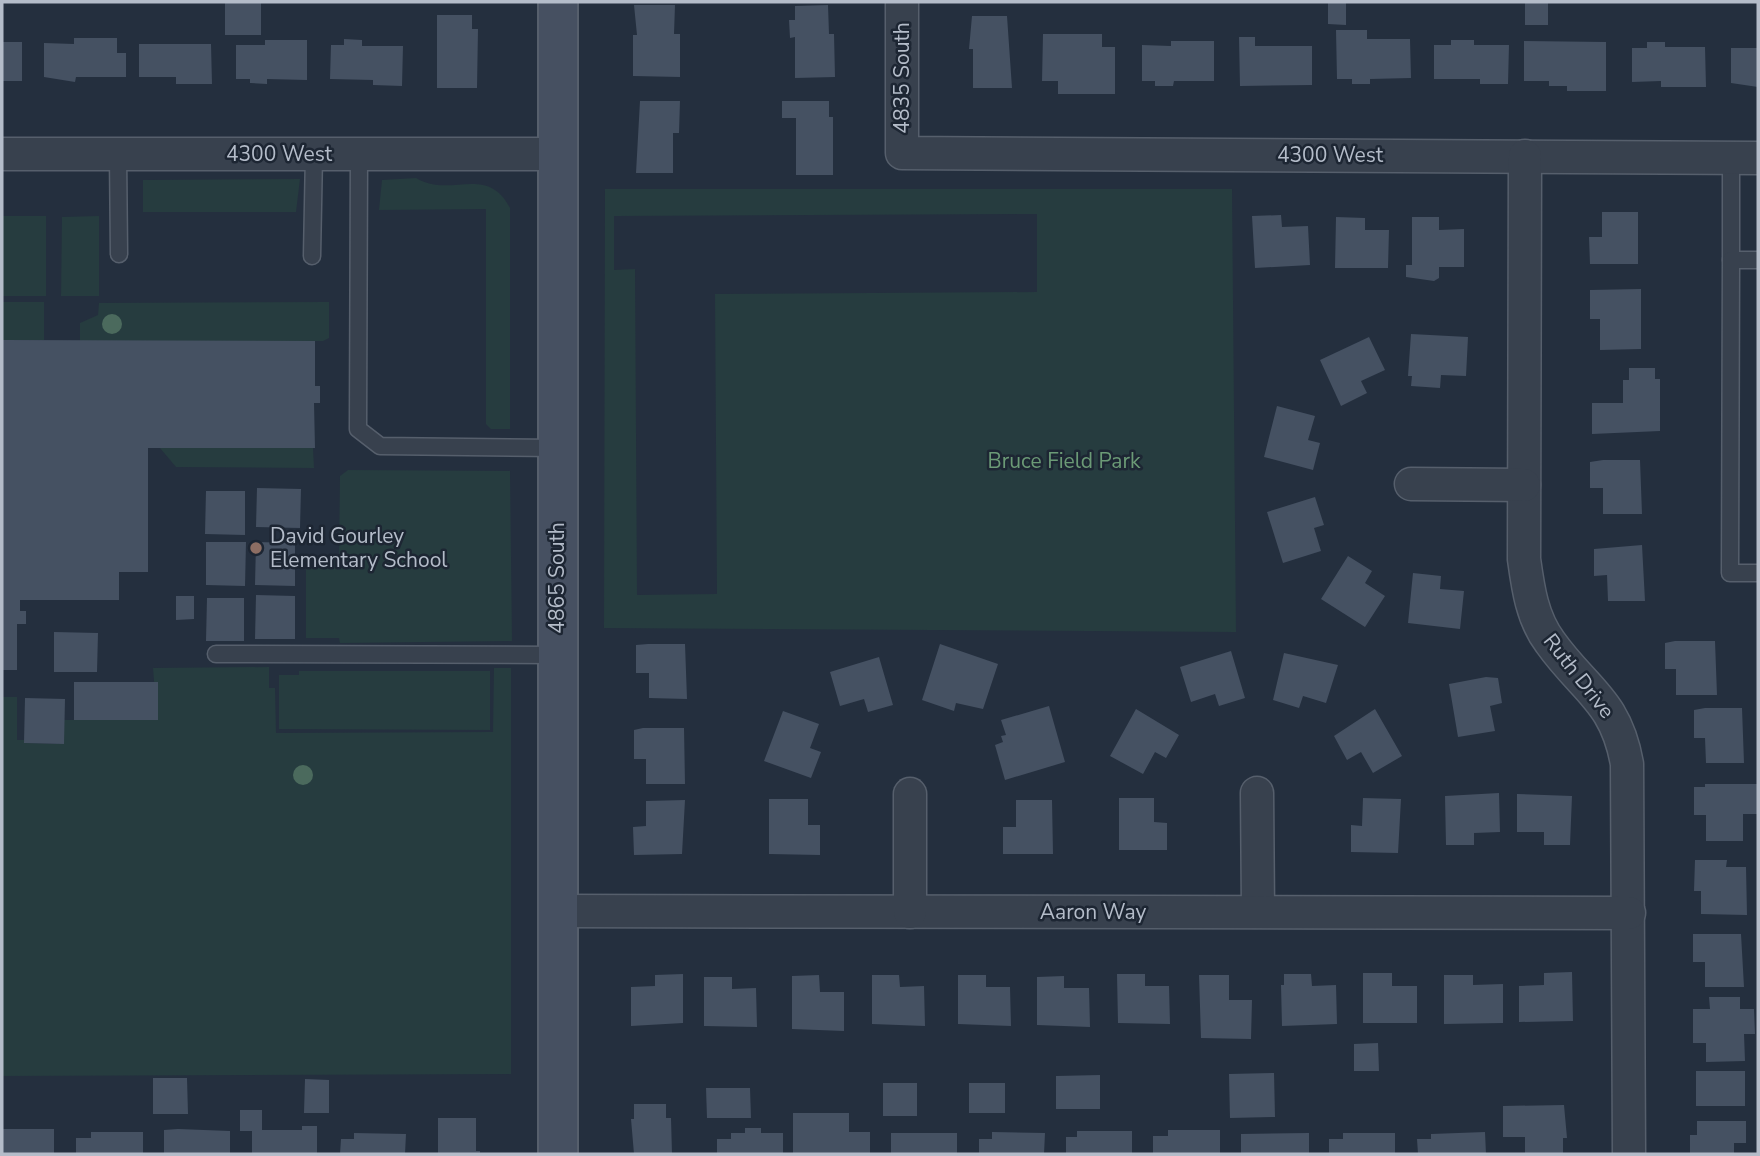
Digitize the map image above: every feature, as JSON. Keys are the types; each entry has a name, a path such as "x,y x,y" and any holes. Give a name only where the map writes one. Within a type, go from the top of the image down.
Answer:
{"street":[{"name":"4865 South","path":"558,2 558,1154"},
{"name":"4835 South","path":"902,2 902,153"},
{"name":"4300 West","path":"902,153 1745,157"},
{"name":"4300 West","path":"2,155 557,155"},
{"name":"Ruth Drive","path":"1525,156 1524,559 1537,619 1550,643 1600,698 1623,740 1628,764 1629,1154"},
{"path":"1411,484 1524,485"},
{"path":"1257,793 1258,911"},
{"path":"909,912 910,794"},
{"name":"Aaron Way","path":"557,911 1629,913"}],"lane":[{"path":"118,155 119,254"},
{"path":"312,256 314,155"},
{"path":"359,155 358,429 380,446 557,448"},
{"path":"1745,157 1731,260 1730,572 1758,573"},
{"path":"1731,260 1758,260"},
{"path":"216,654 557,655"}],"green space":[{"path":"416,178 442,185 479,184 490,187 501,195 510,208 510,429 491,429 486,424 486,209 379,210 382,180"},
{"path":"300,179 296,212 143,212 143,180"},
{"name":"Bruce Field Park","path":"605,189 1232,189 1236,632 604,628","holes":["1037,214 1037,292 715,294 717,594 637,595 635,269 614,270 614,216"]},
{"path":"2,216 46,216 46,296 2,296"},
{"path":"99,216 99,296 61,296 62,217"},
{"path":"2,302 44,302 44,340 2,340"},
{"path":"329,302 329,338 323,341 80,341 80,323 98,315 99,303"},
{"path":"160,448 313,448 314,468 176,467"},
{"path":"348,470 510,471 512,641 340,643 339,638 306,638 306,556 339,556 340,476"},
{"path":"269,667 269,688 275,688 276,733 493,732 494,668 511,668 511,1074 2,1076 2,697 17,697 17,740 24,740 25,743 64,744 64,720 157,719 153,668"},
{"path":"299,671 490,671 490,730 279,729 279,675 299,675"}],"building":[{"path":"225,2 261,2 261,35 225,35"},
{"path":"1328,2 1346,2 1346,25 1328,24"},
{"path":"1525,2 1548,2 1548,25 1525,25"},
{"path":"634,5 675,5 674,34 680,34 680,77 633,76 633,35 637,35"},
{"path":"828,5 829,34 834,34 835,77 795,78 795,37 790,38 789,20 795,20 795,6"},
{"path":"437,15 472,15 472,29 478,29 477,88 437,88"},
{"path":"972,16 1007,16 1012,88 973,88 973,49 969,49"},
{"path":"1336,30 1367,30 1367,39 1410,39 1411,78 1370,79 1370,84 1352,84 1352,79 1337,79"},
{"path":"1043,34 1102,34 1102,47 1115,47 1115,94 1058,94 1058,81 1042,81"},
{"path":"1239,37 1255,37 1255,46 1312,46 1312,85 1240,86"},
{"path":"74,38 117,38 117,53 126,53 126,77 76,77 75,82 44,77 44,43 74,44"},
{"path":"344,39 362,40 362,46 403,46 402,86 373,85 373,80 330,79 331,45 344,45"},
{"path":"265,40 307,40 307,80 267,79 267,84 250,83 250,79 236,79 236,45 265,45"},
{"path":"1451,40 1474,40 1474,45 1509,45 1508,84 1480,84 1480,79 1434,79 1434,45 1451,45"},
{"path":"1171,41 1214,41 1214,81 1174,81 1173,86 1155,86 1155,81 1142,81 1142,45 1171,46"},
{"path":"1524,41 1606,42 1606,91 1567,91 1567,86 1549,86 1549,81 1524,81"},
{"path":"2,42 22,42 22,81 2,81"},
{"path":"1647,42 1665,42 1665,47 1705,47 1706,87 1661,87 1661,81 1632,82 1632,48 1647,48"},
{"path":"139,44 211,44 212,84 176,84 176,77 139,77"},
{"path":"1731,48 1758,48 1758,87 1731,83"},
{"path":"640,101 680,101 679,133 673,133 673,173 636,173"},
{"path":"782,101 829,101 829,117 833,117 833,175 796,175 796,118 782,118"},
{"path":"1602,212 1638,212 1638,264 1590,264 1589,237 1602,237"},
{"path":"1281,215 1282,227 1308,226 1310,265 1255,268 1252,216"},
{"path":"1336,217 1365,218 1365,230 1389,230 1388,268 1335,268"},
{"path":"1412,217 1439,217 1439,230 1464,229 1464,267 1439,267 1439,278 1434,281 1406,277 1406,265 1412,265"},
{"path":"1641,289 1641,349 1600,350 1600,319 1590,319 1590,290"},
{"path":"1411,334 1468,337 1466,376 1441,375 1440,388 1411,386 1412,376 1408,376"},
{"path":"1369,337 1385,370 1361,381 1367,393 1341,406 1320,360"},
{"path":"2,340 315,341 315,386 320,386 320,403 314,403 315,448 148,448 148,572 119,572 119,600 20,600 20,611 26,611 26,624 17,624 17,670 2,670"},
{"path":"1629,368 1655,368 1655,379 1660,379 1660,431 1592,434 1592,403 1623,403 1623,380 1629,380"},
{"path":"1277,406 1315,416 1308,440 1320,443 1313,470 1264,457"},
{"path":"1640,460 1642,514 1603,514 1603,488 1590,488 1590,462"},
{"path":"257,488 301,489 300,528 256,527"},
{"path":"206,491 245,491 245,535 205,534"},
{"path":"1315,497 1324,525 1314,528 1321,551 1283,563 1267,512"},
{"path":"206,542 246,542 245,586 206,585"},
{"path":"256,542 295,543 295,586 255,585"},
{"path":"1642,545 1645,601 1608,601 1607,575 1594,576 1594,549"},
{"path":"1348,556 1372,571 1365,583 1385,596 1365,627 1321,599"},
{"path":"1413,573 1441,576 1440,589 1464,591 1460,629 1408,623"},
{"path":"256,595 295,596 295,639 255,639"},
{"path":"176,596 194,596 194,619 176,620"},
{"path":"207,598 244,598 244,641 206,641"},
{"path":"54,632 98,633 97,672 54,672"},
{"path":"1715,641 1717,695 1676,695 1676,669 1665,669 1665,643"},
{"path":"685,644 687,699 649,698 649,673 636,673 636,645"},
{"path":"940,644 998,664 983,709 956,703 954,711 922,700"},
{"path":"1231,651 1245,698 1219,706 1215,694 1191,702 1180,667"},
{"path":"1284,653 1338,665 1326,703 1303,696 1299,708 1273,700"},
{"path":"879,657 893,705 868,712 864,699 840,706 830,672"},
{"path":"1486,677 1498,678 1502,703 1490,706 1495,731 1458,737 1449,684"},
{"path":"74,682 158,682 158,720 74,720"},
{"path":"25,698 65,699 64,744 24,743"},
{"path":"1049,706 1065,762 1005,780 995,745 1003,742 1001,736 1006,735 1001,720"},
{"path":"1742,708 1744,763 1706,763 1705,738 1694,738 1694,710"},
{"path":"1136,709 1179,735 1166,758 1155,752 1143,774 1110,756"},
{"path":"1375,709 1402,756 1373,773 1361,752 1347,760 1334,736"},
{"path":"783,711 819,724 810,748 821,752 811,778 764,761"},
{"path":"684,728 685,784 646,784 646,759 634,759 634,730"},
{"path":"1705,784 1758,784 1758,814 1743,814 1743,841 1706,841 1706,815 1694,815 1694,787 1705,787"},
{"path":"1499,793 1500,832 1474,833 1474,845 1446,845 1445,796"},
{"path":"1517,794 1572,796 1570,845 1544,845 1544,832 1517,832"},
{"path":"1119,798 1154,798 1154,822 1167,823 1167,850 1119,850"},
{"path":"1363,798 1401,799 1398,853 1351,852 1351,825 1362,826"},
{"path":"769,799 808,799 808,825 820,825 820,855 769,854"},
{"path":"685,800 682,854 634,855 633,827 646,826 646,801"},
{"path":"1016,800 1052,800 1053,854 1003,854 1003,827 1016,827"},
{"path":"1695,860 1727,860 1726,867 1746,867 1747,915 1701,914 1701,891 1694,891"},
{"path":"1693,934 1741,934 1744,987 1705,987 1705,962 1693,962"},
{"path":"1572,972 1573,1021 1519,1022 1519,986 1544,985 1544,973"},
{"path":"1363,973 1392,973 1392,986 1417,986 1417,1023 1363,1023"},
{"path":"683,974 683,1023 631,1026 631,987 655,986 655,975"},
{"path":"1117,974 1145,974 1145,986 1169,986 1170,1024 1118,1023"},
{"path":"1284,974 1311,974 1312,986 1336,985 1337,1024 1282,1026 1281,985 1284,985"},
{"path":"819,975 820,992 844,992 844,1031 792,1029 792,976"},
{"path":"872,975 899,975 900,987 924,986 925,1026 872,1024"},
{"path":"958,975 986,975 986,987 1010,987 1011,1026 958,1024"},
{"path":"1199,975 1229,975 1229,1000 1252,1000 1251,1039 1201,1038"},
{"path":"1444,975 1473,975 1473,985 1503,984 1503,1023 1444,1024"},
{"path":"1064,976 1064,988 1089,988 1090,1027 1037,1025 1037,977"},
{"path":"704,977 732,977 732,989 756,988 757,1027 704,1026"},
{"path":"1709,997 1740,997 1740,1009 1754,1009 1755,1034 1744,1034 1745,1061 1706,1062 1706,1043 1693,1043 1693,1009 1710,1009"},
{"path":"1378,1043 1379,1071 1354,1071 1354,1044"},
{"path":"1696,1071 1745,1071 1745,1106 1696,1106"},
{"path":"1274,1073 1275,1117 1230,1118 1229,1074"},
{"path":"1100,1075 1100,1109 1056,1109 1056,1076"},
{"path":"153,1078 187,1078 188,1114 153,1114"},
{"path":"305,1079 329,1080 329,1113 304,1113"},
{"path":"883,1083 917,1083 917,1116 883,1116"},
{"path":"969,1083 1005,1083 1005,1113 969,1113"},
{"path":"706,1088 750,1088 751,1118 707,1118"},
{"path":"634,1104 666,1104 666,1118 671,1118 672,1154 634,1154 631,1119 634,1119"},
{"path":"1564,1105 1567,1138 1563,1138 1563,1154 1525,1154 1525,1137 1503,1137 1503,1106"},
{"path":"240,1110 262,1110 262,1130 302,1130 302,1126 317,1126 317,1154 252,1154 252,1131 240,1131"},
{"path":"793,1113 849,1113 849,1132 870,1132 870,1154 793,1154"},
{"path":"438,1118 476,1118 476,1151 480,1151 480,1154 438,1154"},
{"path":"1697,1121 1746,1121 1746,1143 1734,1143 1734,1154 1690,1154 1690,1135 1697,1135"},
{"path":"745,1128 761,1128 761,1133 783,1133 783,1154 717,1154 717,1139 731,1139 731,1133 745,1133"},
{"path":"2,1129 54,1129 54,1154 2,1154"},
{"path":"164,1130 230,1131 230,1154 164,1154"},
{"path":"1168,1130 1220,1130 1220,1154 1153,1154 1153,1136 1168,1136"},
{"path":"1077,1131 1132,1131 1132,1154 1066,1154 1066,1137 1077,1137"},
{"path":"91,1132 143,1132 143,1154 76,1154 76,1138 91,1138"},
{"path":"992,1132 1045,1133 1044,1154 979,1154 979,1139 992,1139"},
{"path":"1485,1132 1486,1154 1418,1154 1417,1139 1431,1139 1431,1134"},
{"path":"354,1133 406,1134 405,1154 340,1154 341,1139 354,1139"},
{"path":"891,1133 957,1133 957,1154 891,1154"},
{"path":"1309,1133 1309,1154 1241,1154 1241,1134"},
{"path":"1343,1133 1395,1133 1395,1154 1329,1154 1329,1139 1343,1139"}],"place":[{"name":"David Gourley Elementary School","path":"256,548"}]}
